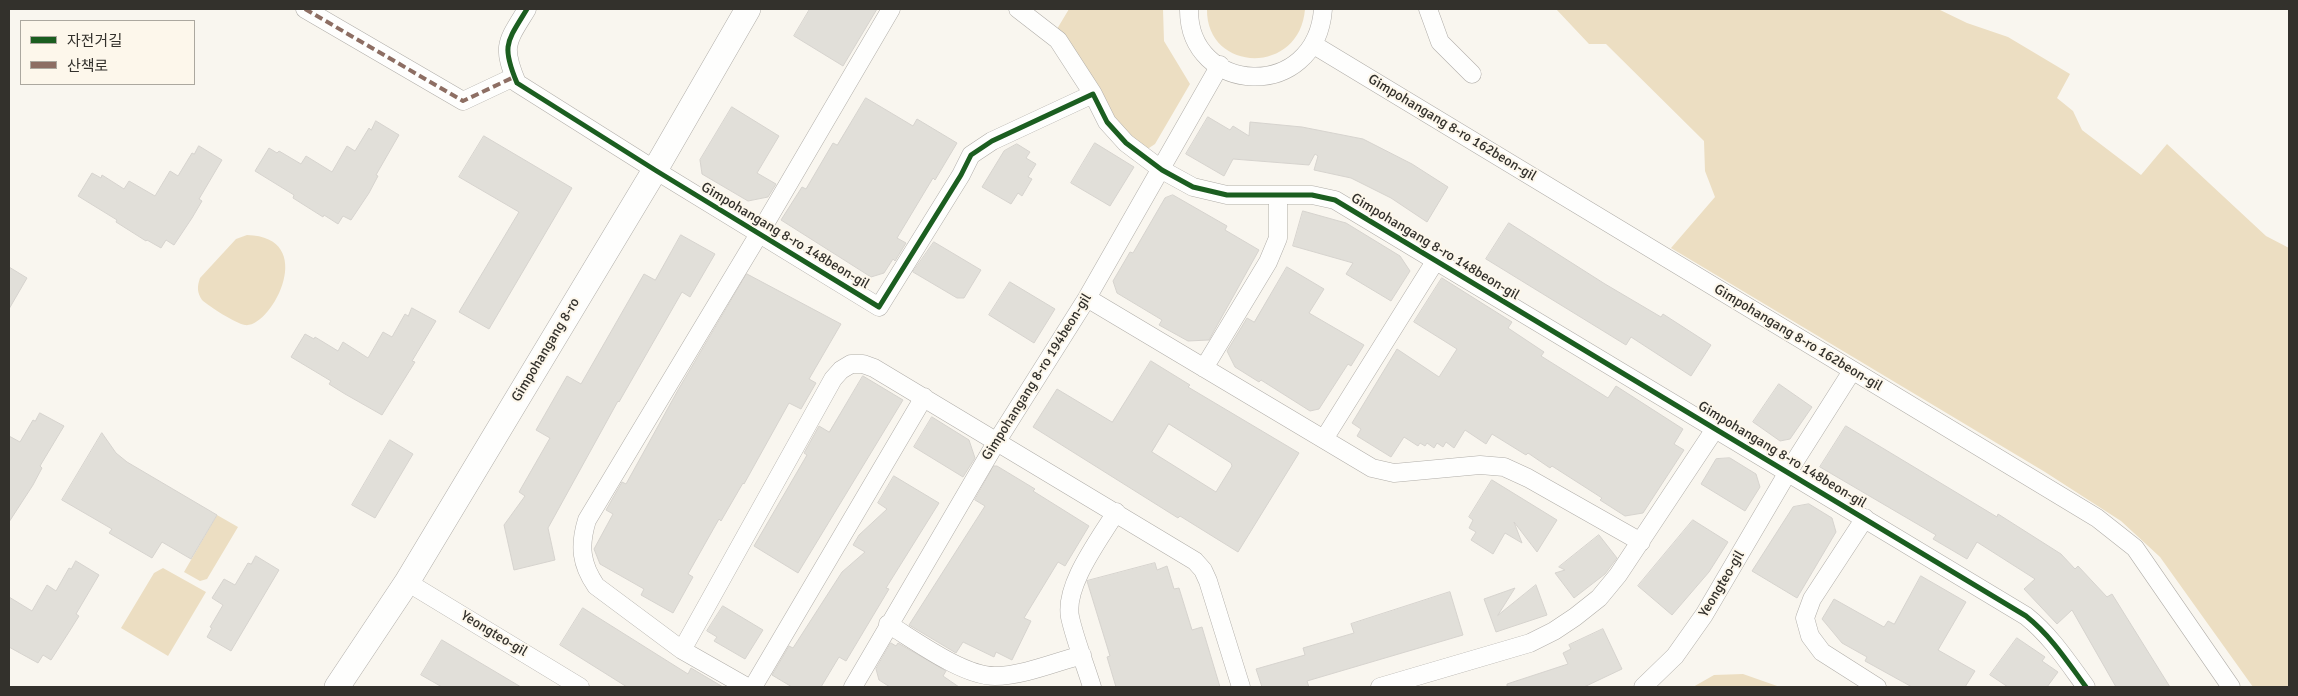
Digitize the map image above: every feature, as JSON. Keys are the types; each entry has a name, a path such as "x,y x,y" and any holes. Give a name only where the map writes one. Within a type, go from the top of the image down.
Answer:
{"street":[{"path":"305,9 462,100 514,77 508,62 508,40 527,9"},
{"name":"Gimpohangang 8-ro","path":"337,687 407,582 655,170 748,9"},
{"path":"759,234 891,9"},
{"path":"1018,9 1058,40 1094,94"},
{"path":"1189,9 1189,21 1197,43 1212,61 1232,73 1255,77 1278,74 1299,62 1314,45 1322,25 1323,9"},
{"path":"1428,9 1440,42 1472,74"},
{"name":"Gimpohangang 8-ro 162beon-gil","path":"1314,45 2097,518 2135,548 2232,687"},
{"name":"Gimpohangang 8-ro 194beon-gil","path":"853,687 888,624 997,441 1086,298 1162,170 1220,66"},
{"name":"Gimpohangang 8-ro 148beon-gil","path":"514,77 517,83 655,170 879,307 961,175 971,155 992,141 1094,94 1107,122 1126,143 1162,170 1193,187 1227,194 1312,194 1335,200 1436,260 2026,616 2055,643 2086,687"},
{"path":"1204,368 1268,262 1278,238 1278,195"},
{"name":"Gimpohangang 8-ro 148beon-gil","path":"747,687 682,650 596,586 587,572 582,538 587,520 759,234"},
{"path":"1324,439 1436,260"},
{"path":"1086,298 1372,468 1394,474 1480,465 1504,467 1528,478 1641,542"},
{"path":"682,650 832,379 840,370 851,364 863,364 924,397 1195,561 1203,570 1208,581 1241,687"},
{"name":"Yeongteo-gil","path":"1643,687 1675,656 1704,615 1788,472 1852,371"},
{"path":"753,687 924,397"},
{"path":"1380,687 1530,643 1554,631 1599,598 1641,542 1715,429"},
{"path":"1092,687 1070,616 1070,602 1075,582 1116,512"},
{"name":"Gimpohangang 8-ro 148beon-gil","path":"1865,518 1812,599 1804,618 1810,636 1822,652 1877,687"},
{"name":"Yeongteo-gil","path":"407,582 580,687"},
{"path":"888,624 966,670 981,674 995,676 1014,673 1082,655"}],"shaded area":[{"path":"1069,9 1163,9 1164,41 1190,84 1155,144 1146,150 1126,140 1057,29"},
{"path":"1207,9 1305,9 1299,31 1287,46 1272,55 1254,58 1236,55 1221,45 1211,30"},
{"path":"1556,9 1938,9 1967,23 2008,37 2070,74 2057,98 2073,111 2082,130 2141,175 2167,144 2266,236 2289,248 2289,687 2253,687 2160,557 2121,521 2045,472 1671,248 1715,197 1705,171 1704,141 1606,44 1589,44"},
{"path":"247,235 269,240 281,250 285,265 283,282 276,299 267,313 256,322 245,325 235,321 202,300 198,287 200,278 236,239"},
{"path":"217,515 238,527 207,579 200,581 184,572"},
{"path":"163,568 206,592 168,656 121,628 154,573"},
{"path":"1743,674 1780,687 1693,687 1714,675"}],"building":[{"path":"810,9 877,9 843,66 794,36"},
{"path":"866,98 913,126 917,119 957,143 935,180 933,178 897,238 906,243 895,261 893,259 884,273 871,277 781,220 802,187 806,189 833,143 837,145"},
{"path":"732,107 779,136 757,173 776,184 768,197 748,201 702,174 700,160"},
{"path":"1208,117 1230,130 1233,126 1249,136 1250,122 1302,127 1363,139 1412,164 1448,187 1427,222 1391,198 1351,178 1314,170 1318,156 1315,154 1309,165 1233,159 1224,176 1186,154"},
{"path":"376,121 399,135 376,175 378,176 369,193 351,220 343,216 338,224 324,215 323,217 293,198 294,195 255,171 269,148 277,153 279,151 301,164 306,156 332,172 347,146 355,151 369,128 371,130"},
{"path":"484,136 572,188 489,329 459,312 519,212 459,177"},
{"path":"1095,143 1134,167 1110,206 1071,183"},
{"path":"1017,144 1030,152 1026,158 1036,164 1028,177 1032,179 1022,196 1018,193 1011,204 982,187 1004,151"},
{"path":"199,146 222,160 199,199 202,201 174,245 166,240 161,248 146,241 116,222 117,220 78,196 92,173 101,178 102,175 124,189 129,181 155,196 170,171 178,176 192,153 194,154"},
{"path":"1173,195 1227,226 1225,230 1259,250 1209,340 1188,341 1159,325 1162,320 1117,293 1113,281 1130,252 1133,253 1165,198"},
{"path":"1303,211 1346,223 1400,256 1410,271 1391,301 1346,274 1353,263 1293,246"},
{"path":"1509,223 1605,284 1661,317 1663,314 1711,345 1691,376 1631,337 1626,345 1486,259"},
{"path":"681,235 715,254 690,297 682,292 618,401 548,528 555,560 514,570 504,525 525,496 519,492 550,438 536,430 567,376 581,384 644,274 655,280"},
{"path":"934,242 981,270 964,298 957,298 913,272"},
{"path":"9,267 27,278 9,309"},
{"path":"1287,267 1324,289 1309,313 1364,345 1351,366 1348,364 1319,409 1310,411 1261,380 1259,382 1235,367 1227,351 1247,318 1254,322"},
{"path":"747,274 841,324 809,379 816,383 801,409 789,403 744,484 721,521 719,519 688,574 693,577 673,613 641,595 644,589 600,564 594,549 613,514 606,510 622,482 626,484 678,390"},
{"path":"1442,278 1512,322 1508,328 1544,352 1541,356 1608,398 1616,386 1683,429 1674,444 1684,450 1643,513 1625,516 1600,500 1602,498 1552,466 1550,468 1528,453 1526,455 1492,434 1486,444 1465,430 1454,448 1446,442 1443,447 1437,443 1434,448 1427,443 1425,446 1420,443 1418,446 1404,437 1391,457 1357,436 1361,429 1352,423 1397,349 1439,377 1457,349 1414,322"},
{"path":"1010,282 1055,309 1034,343 989,315"},
{"path":"412,308 436,321 412,361 415,362 382,415 329,384 331,381 291,357 305,334 314,339 315,337 338,351 343,342 368,358 383,332 392,337 405,314 408,316"},
{"path":"1151,361 1190,385 1188,387 1299,453 1238,552 1180,516 1178,518 1033,427 1057,389 1112,422","holes":["1169,424 1231,463 1232,466 1216,492 1152,452"]},
{"path":"863,376 903,400 798,573 754,546 807,455 804,453 819,426 829,432"},
{"path":"1779,384 1812,407 1790,439 1780,441 1753,422"},
{"path":"40,413 64,426 40,466 42,468 33,485 9,522 9,436 20,442 33,420 35,421"},
{"path":"932,417 969,440 975,458 963,477 914,447"},
{"path":"1846,426 1997,517 1998,514 2061,554 2075,569 2078,566 2107,597 2112,594 2170,687 2116,687 2072,610 2057,624 2024,589 2035,579 1977,542 1967,559 1933,539 1936,535 1820,467"},
{"path":"102,433 116,453 127,462 217,515 191,559 162,542 152,558 109,533 112,529 62,500"},
{"path":"390,440 413,454 375,518 352,505"},
{"path":"1730,458 1756,474 1760,487 1745,511 1701,484 1716,459"},
{"path":"994,466 1035,489 1033,491 1089,526 1065,566 1058,562 1024,618 1031,621 1012,660 996,652 994,657 963,642 956,653 909,625 985,506 975,500"},
{"path":"894,476 939,503 886,588 889,589 846,661 839,657 821,687 792,687 772,675 789,646 793,648 842,572 865,552 853,545 859,535 887,509 878,503"},
{"path":"1492,480 1557,520 1537,552 1514,522 1522,543 1505,533 1493,554 1471,540 1476,532 1469,528 1473,520 1469,517"},
{"path":"1809,504 1832,518 1836,532 1797,598 1752,571 1793,507"},
{"path":"1693,520 1728,542 1709,572 1672,615 1638,586"},
{"path":"1599,535 1617,558 1605,574 1574,598 1555,573 1565,570 1559,567"},
{"path":"256,556 279,570 231,651 207,637 212,628 210,627 223,605 212,598 224,579 235,585 248,563 251,564"},
{"path":"76,561 99,575 76,614 79,616 51,660 43,655 38,663 9,647 9,597 32,611 47,585 56,591 69,568 71,569"},
{"path":"1155,563 1157,570 1167,566 1174,589 1179,588 1192,630 1202,627 1220,687 1116,687 1107,657 1110,656 1087,581"},
{"path":"1921,576 1966,602 1938,650 1975,671 1965,687 1912,687 1865,661 1867,657 1842,643 1822,619 1834,599 1884,627 1888,621 1894,624"},
{"path":"1536,585 1547,615 1496,632 1484,599 1515,588 1498,615"},
{"path":"1450,592 1463,635 1307,681 1309,687 1262,687 1256,669 1305,655 1303,648 1354,633 1351,624"},
{"path":"723,606 763,630 745,659 714,641 717,637 707,631"},
{"path":"583,608 688,674 691,668 723,687 627,687 560,645"},
{"path":"1603,629 1622,669 1584,687 1507,687 1507,684 1568,664 1563,653 1571,649 1569,645"},
{"path":"2017,638 2045,657 2042,661 2058,672 2047,687 2008,687 1990,675"},
{"path":"442,640 521,687 442,687 421,675"},
{"path":"891,643 896,646 898,643 946,671 943,676 959,687 890,687 879,680 876,669"}],"marked path":[{"path":"305,9 463,101 514,77"}],"cycle path":[{"path":"527,9 508,44 509,60 517,83 879,307 961,175 971,155 992,141 1093,94 1107,122 1126,143 1162,170 1193,187 1227,195 1312,195 1335,200 2026,616 2051,640 2086,687"}]}
